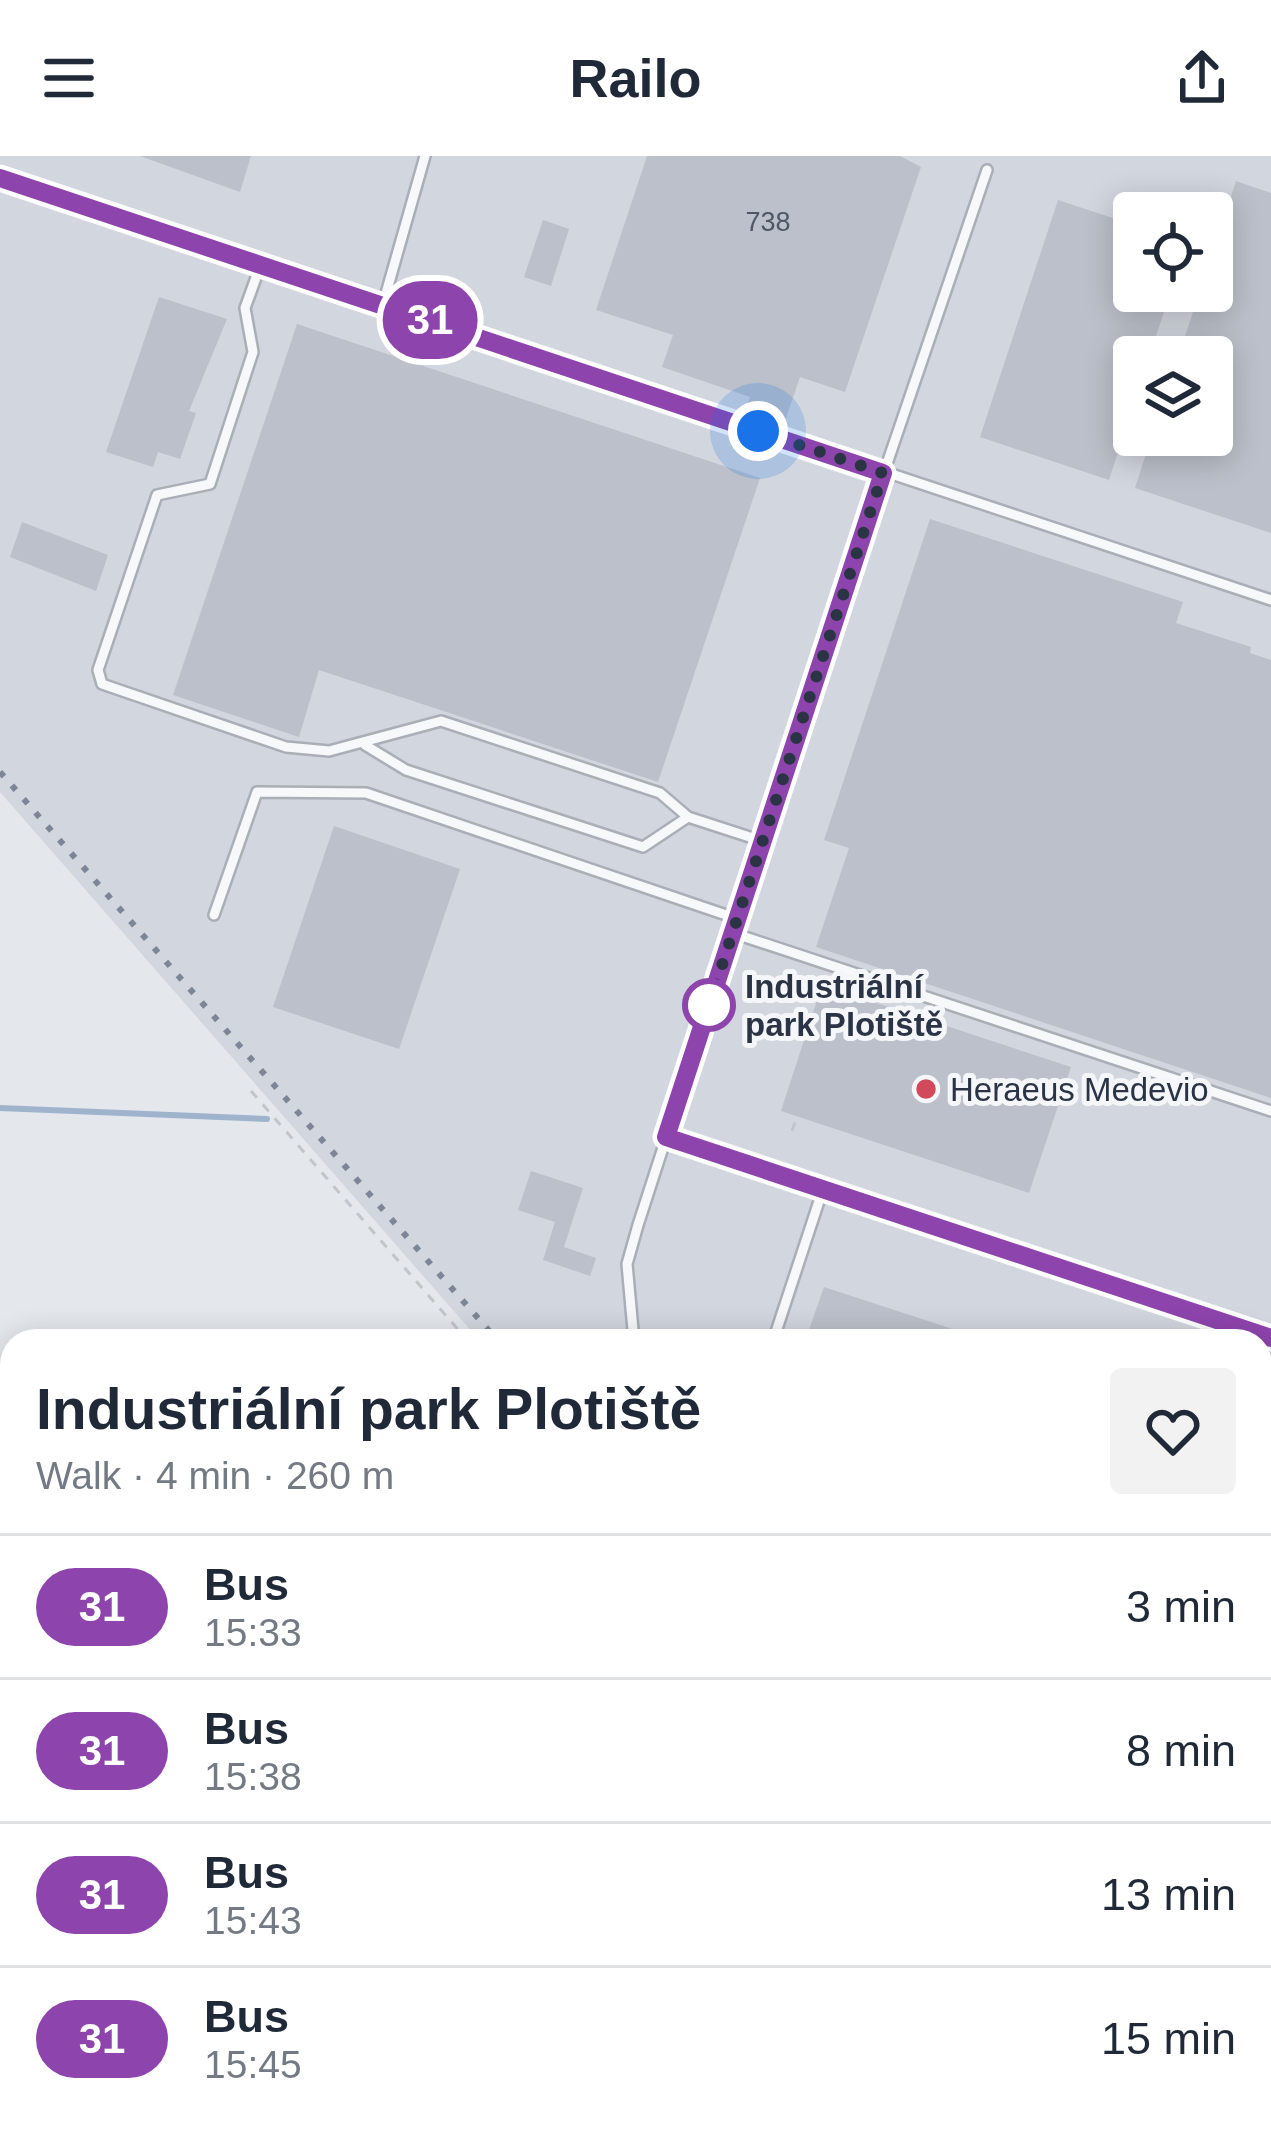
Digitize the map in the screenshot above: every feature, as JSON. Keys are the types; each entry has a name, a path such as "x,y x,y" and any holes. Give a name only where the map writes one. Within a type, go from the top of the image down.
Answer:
{"lane":[{"path":"383,304 425,156"},
{"path":"633,1329 627,1264 883,473 987,170"},
{"path":"0,178 1271,600"},
{"path":"261,264 245,308 253,352 210,484 157,495 98,670 102,684 286,747 329,752 440,721 660,793 688,818 762,842"},
{"path":"365,745 406,770 644,848 688,818"},
{"path":"214,915 257,792 345,792 365,794 738,919"},
{"path":"733,933 1271,1111"},
{"path":"666,1137 1244,1329"},
{"path":"777,1329 823,1189"}],"path":[{"path":"251,1091 458,1329"},
{"path":"792,1131 796,1116"}],"shaded area":[{"path":"0,156 1271,156 1271,1329 470,1329 0,792"}],"building":[{"path":"140,156 251,156 240,192"},
{"path":"647,156 900,156 921,167 845,392 800,377 783,427 744,414 750,397 662,367 673,335 596,310"},
{"path":"1236,181 1271,193 1271,533 1135,488 1145,456 1233,456 1233,336 1185,336 1193,312 1233,312"},
{"path":"1058,200 1113,218 1113,312 1164,312 1156,336 1113,336 1113,456 1117,456 1109,480 980,437"},
{"path":"543,220 569,229 551,286 524,277"},
{"path":"159,297 227,319 189,411 196,413 180,459 158,452 153,467 106,452"},
{"path":"297,324 760,478 658,782 319,670 299,737 173,695"},
{"path":"930,519 1183,602 1176,623 1251,647 1250,653 1271,660 1271,1098 816,947 849,848 824,840"},
{"path":"22,522 108,555 96,591 10,557"},
{"path":"334,826 460,869 399,1049 273,1007"},
{"name":"Heraeus Medevio","path":"822,985 1071,1067 1029,1193 781,1111"},
{"path":"531,1171 583,1188 564,1247 596,1258 590,1276 543,1260 555,1222 518,1210"},
{"path":"824,1287 952,1329 809,1329"}],"waterway":[{"path":"0,1108 267,1119"}],"railway":[{"path":"0,772 487,1329"}],"bus line":[{"name":"31","path":"0,178 883,473 666,1137 1244,1329"}],"place":[{"name":"Industriální park Plotiště","path":"709,1005"},
{"name":"Heraeus Medevio","path":"926,1089"}],"route":[{"path":"709,1005 883,473 758,431"}]}
